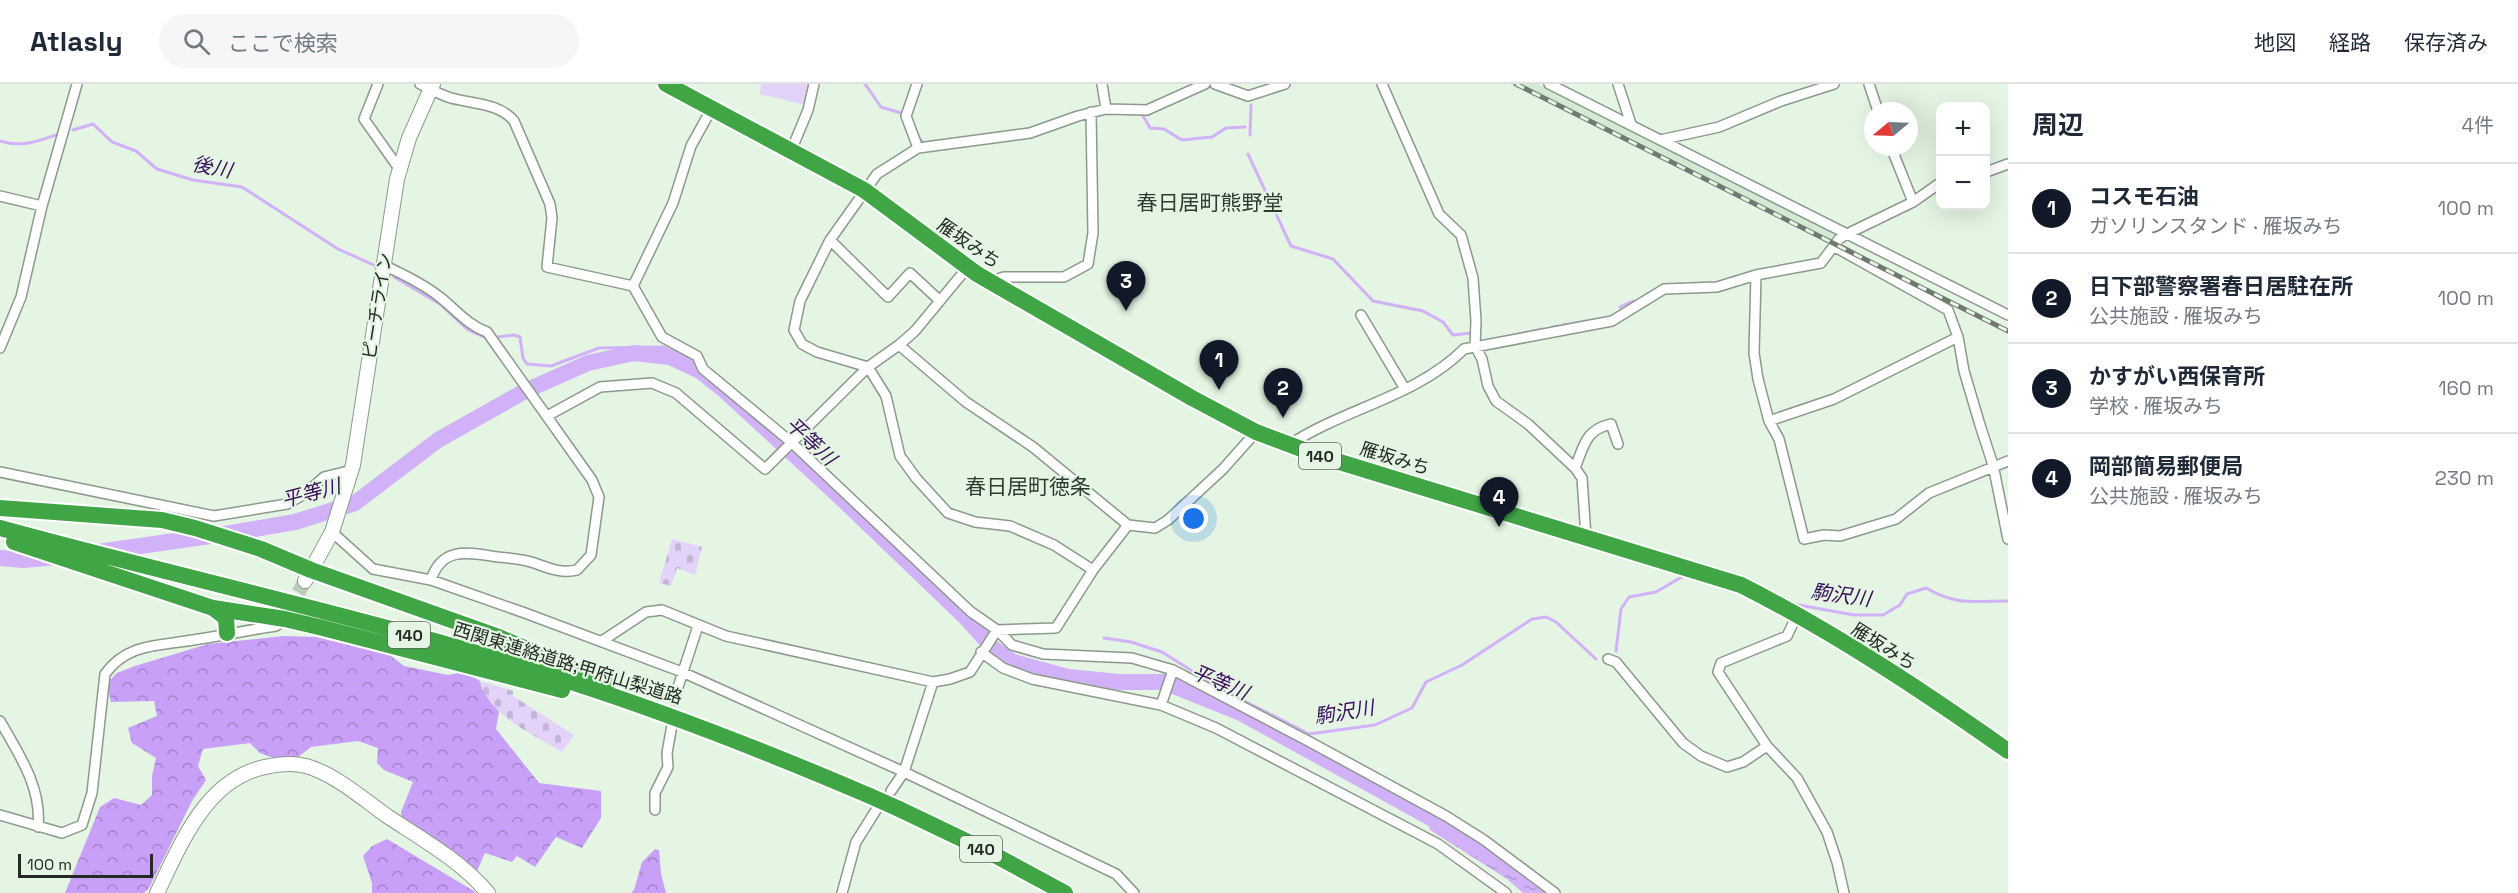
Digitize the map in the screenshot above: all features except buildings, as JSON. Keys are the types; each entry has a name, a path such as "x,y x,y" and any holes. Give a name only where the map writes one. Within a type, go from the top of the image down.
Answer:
{"highway":[{"name":"雁坂みち","path":"666,84 864,190 989,282 1256,432 1289,445 1742,585 1797,615 1873,662 2008,751"},
{"path":"0,508 162,520 261,549 308,575 496,636 680,712 723,734"},
{"path":"2,534 130,582 213,609 286,616 670,720"},
{"name":"西関東連絡道路;甲府山梨道路","path":"2,534 27,535 147,566 465,650 569,681 670,720 723,734 874,802 897,808 988,852 1065,893"},
{"path":"213,609 226,618 227,633"}],"street":[{"path":"0,348 21,297 42,206 77,84"},
{"path":"378,84 364,119 400,170"},
{"path":"792,151 808,110 814,84"},
{"path":"917,84 906,116 918,148"},
{"path":"1102,84 1106,109"},
{"path":"1093,570 1054,545 1010,526 975,522 948,513 916,478 900,456 886,396 868,367 817,352 802,344 794,330 800,301 830,240 864,190 877,174 918,148 1030,133 1106,109 1146,110 1205,84"},
{"path":"1215,84 1248,96 1285,84"},
{"path":"1382,84 1440,214 1461,235 1473,278 1475,346 1482,359 1488,386 1496,401 1528,424 1575,468 1582,478 1587,537"},
{"path":"1549,84 2008,315"},
{"path":"1618,84 1631,124"},
{"path":"1660,140 1719,127 1781,101 1833,84"},
{"path":"1869,84 1875,102"},
{"path":"428,86 448,98 494,107 507,112 514,121 550,204 552,218 547,267 633,286 662,338 697,356 703,369 791,442 971,612 1012,645 1043,654 1132,658 1173,670 1446,816 1484,840 1555,893"},
{"name":"ピーチライン","path":"308,575 332,532 352,470 357,449 383,264 400,170 428,86"},
{"path":"633,286 673,203 691,146 712,108"},
{"path":"989,282 1004,277 1064,277 1088,264 1093,233 1091,112"},
{"path":"1895,156 1913,202"},
{"path":"1990,171 2008,164"},
{"path":"1289,445 1421,382 1446,367 1464,349 1612,321 1665,289 1717,287 1756,275 1821,263 1839,239 1913,202 1936,186"},
{"path":"0,196 42,206"},
{"path":"830,240 888,297 910,273 939,300"},
{"path":"1835,247 1948,310 1958,337 1964,371 1994,465 2008,539"},
{"path":"383,264 418,282 441,298 472,325 487,332 596,486 599,497 591,555 577,570 558,571 529,561 460,553 445,559 438,565 431,580"},
{"path":"545,412 600,387 652,383 676,393 765,469 868,367 915,331 967,268"},
{"path":"1756,275 1754,353 1758,379 1769,421 1779,439 1804,539 1824,535 1840,536 1896,519 1929,493 2008,461"},
{"path":"1361,315 1405,389"},
{"path":"1769,421 1834,399 1958,337"},
{"path":"899,345 966,402 1033,447 1128,525 1155,528 1168,520 1223,468 1256,432"},
{"path":"1575,468 1589,435 1598,427 1611,424 1618,444"},
{"path":"0,472 214,516 287,504 306,493 324,477 352,470"},
{"path":"994,632 1056,628 1093,570 1128,525"},
{"path":"332,532 373,569 431,580 682,672 904,772 1116,874 1134,893"},
{"path":"602,641 646,612 662,610 726,636 933,682 950,680 970,672 994,632"},
{"path":"1797,615 1786,636 1721,663 1718,672 1767,746 1797,778 1827,832 1844,893"},
{"path":"0,815 62,833 75,830 85,820 92,793 105,674 113,663 151,645 191,641 276,626 286,616"},
{"path":"677,690 698,626"},
{"path":"981,652 1003,668 1032,679 1161,705 1216,729 1438,844 1506,893"},
{"path":"1608,659 1617,662 1683,743 1701,756 1727,767 1743,762 1767,746"},
{"path":"1161,705 1173,670"},
{"path":"891,791 904,772 933,682"},
{"path":"655,810 654,793 668,767 670,720"},
{"path":"0,721 35,789 40,811 38,827"},
{"path":"157,893 178,849 214,794 238,776 260,768 292,764 320,772 354,793 457,864 488,893"},
{"path":"842,893 855,842 874,802"}],"shaded area":[{"path":"1509,84 1537,84 1841,235 1832,244"}],"green space":[{"path":"761,84 814,84 809,106 760,94"},
{"path":"672,539 702,547 695,575 677,568 671,586 659,583"},
{"path":"284,636 316,637 390,655 404,666 448,675 464,672 480,681 482,689 499,712 496,729 539,783 601,791 601,818 582,848 556,837 535,867 517,856 512,862 485,853 477,871 470,873 403,828 401,812 413,782 384,770 377,763 378,748 358,741 311,747 289,764 260,753 250,743 203,749 198,766 206,780 192,801 149,888 144,893 65,893 100,807 114,798 141,805 152,795 152,776 156,758 132,743 128,728 157,716 154,701 111,702 107,683 117,673 135,666 208,644"},
{"path":"480,681 513,691 513,696 574,735 562,752 502,714 492,704"},
{"path":"387,839 475,893 372,893 372,883 363,856 372,846"},
{"path":"655,849 659,850 661,874 666,893 631,893 634,890 642,862"}],"water":[{"path":"1427,808 1516,867 1545,893 1523,893 1507,879 1430,830"}],"waterway":[{"path":"865,84 881,107 901,113"},
{"path":"1250,135 1251,105"},
{"path":"1142,114 1150,128 1164,129 1182,140 1212,137 1226,128 1245,127"},
{"name":"後川","path":"73,130 93,124 112,142 136,151 157,169 193,180 242,187 338,249 376,266"},
{"name":"後川","path":"0,141 23,144 59,134"},
{"path":"918,136 922,142 928,143"},
{"path":"1248,154 1291,246 1333,259 1373,301 1423,311 1443,322 1453,335 1472,333"},
{"name":"後川","path":"394,277 440,304 468,330 484,337"},
{"path":"1620,307 1633,301"},
{"path":"1563,325 1600,319"},
{"path":"1552,327 1558,326"},
{"path":"1479,342 1543,329"},
{"name":"後川","path":"498,337 514,335 520,337 523,358 527,364 551,366 599,348 664,347 694,362 699,370"},
{"name":"平等川","path":"91,553 295,522 355,503 438,440 525,391 588,363 634,353 670,357 700,371 724,390 838,495 964,616 993,648 1013,662 1068,677 1119,682 1164,682 1241,713 1447,827"},
{"name":"平等川","path":"0,558 23,560 59,557"},
{"name":"駒沢川","path":"1616,651 1621,609 1629,597 1656,592 1685,575"},
{"name":"駒沢川","path":"1793,604 1854,615 1883,615 1900,605 1907,594 1926,588 1957,600 2008,601"},
{"name":"駒沢川","path":"1104,638 1131,642 1162,652 1221,689 1309,734 1375,725 1412,708 1426,682 1462,665 1532,619 1546,617 1556,622 1596,659"}],"tunnel":[{"path":"288,611 305,581"},
{"path":"673,720 677,690"}],"railway":[{"path":"1516,84 2008,331"}],"place":[{"name":"かすがい西保育所","path":"1126,311"},
{"name":"コスモ石油","path":"1219,390"},
{"name":"日下部警察署春日居駐在所","path":"1283,418"},
{"name":"岡部簡易郵便局","path":"1499,527"}],"district":[{"name":"春日居町熊野堂","path":"1210,202"},
{"name":"春日居町徳条","path":"1028,486"}]}
